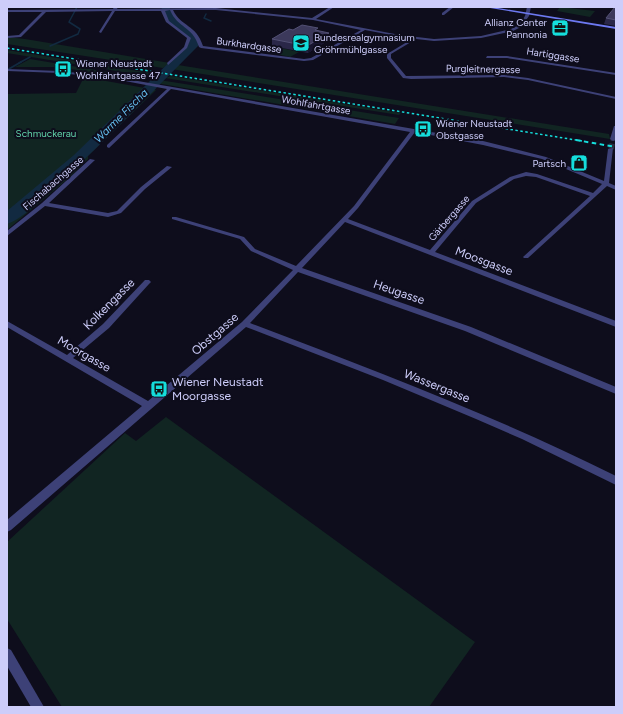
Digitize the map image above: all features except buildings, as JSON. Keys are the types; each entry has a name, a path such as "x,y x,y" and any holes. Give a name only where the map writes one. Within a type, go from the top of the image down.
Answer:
{"street":[{"path":"313,19 332,7"},
{"path":"443,14 452,7"},
{"path":"486,7 616,28"},
{"path":"7,11 80,11 115,9 171,10 203,8 313,19 414,39 448,40 496,35 516,28 520,26 530,7"},
{"path":"100,32 115,9"},
{"path":"163,10 167,21 189,38 186,47 168,64"},
{"name":"Burkhardgasse","path":"171,10 173,17 197,33 201,47 304,60 312,59 365,29"},
{"path":"7,37 20,36 45,11"},
{"name":"Purgleitnergasse","path":"414,39 389,54 389,58 405,76 411,78 504,76 528,79 616,98"},
{"name":"Hartiggasse","path":"487,57 507,57 616,74"},
{"name":"Wohlfahrtgasse","path":"8,70 84,74 483,143 527,153 573,169 616,188"},
{"path":"109,146 169,89"},
{"path":"613,139 616,126"},
{"name":"Obstgasse","path":"7,528 245,324 356,207 413,131"},
{"path":"526,256 606,184 611,149"},
{"name":"Fischabachgasse","path":"7,234 44,204 92,160"},
{"path":"44,204 108,215 119,212 137,196 143,188 169,167"},
{"name":"Gärbergasse","path":"431,253 474,202 512,178 526,174 537,176 593,195"},
{"name":"Heugasse","path":"174,218 242,238 253,250 297,269 468,329 616,391"},
{"name":"Moosgasse","path":"344,220 616,324"},
{"name":"Kolkengasse","path":"68,358 106,326 147,282"},
{"name":"Moorgasse","path":"7,324 149,406"},
{"name":"Wassergasse","path":"245,324 429,395 570,456 616,480"},
{"path":"7,654 38,707"}],"green space":[{"path":"560,7 595,11 590,17 557,11"},
{"path":"7,37 170,63 163,68 7,44"},
{"path":"268,45 299,52 290,57 259,50"},
{"path":"7,50 158,74 153,77 7,53"},
{"path":"30,59 144,78 141,80 58,67 15,67"},
{"path":"178,65 609,134 610,139 171,69"},
{"path":"171,76 401,113 399,115 165,78"},
{"name":"Schmuckerau","path":"84,77 156,90 88,156 88,159 70,177 7,230 7,94 76,93"},
{"path":"153,79 399,118 395,124 150,82"},
{"path":"166,417 475,642 429,707 62,707 7,619 7,542 125,433 136,441"}],"waterway":[{"path":"50,46 78,34 80,29 69,22 77,7"},
{"name":"Warme Fischa","path":"7,219 29,202 79,158 194,44 194,36 171,19 165,7"},
{"path":"206,14 204,18 211,21"},
{"path":"19,63 30,57"},
{"path":"7,70 21,62"}],"tunnel":[{"path":"611,149 613,140"}],"railway":[{"path":"7,48 578,140"},
{"path":"578,140 616,147"}],"place":[{"name":"Allianz Center Pannonia","path":"560,28"},
{"name":"Bundesrealgymnasium Gröhrmühlgasse","path":"301,43"},
{"name":"Wiener Neustadt Wohlfahrtgasse 47","path":"63,69"},
{"name":"Wiener Neustadt Obstgasse","path":"423,129"},
{"name":"Partsch","path":"579,163"},
{"name":"Wiener Neustadt Moorgasse","path":"159,389"}]}
